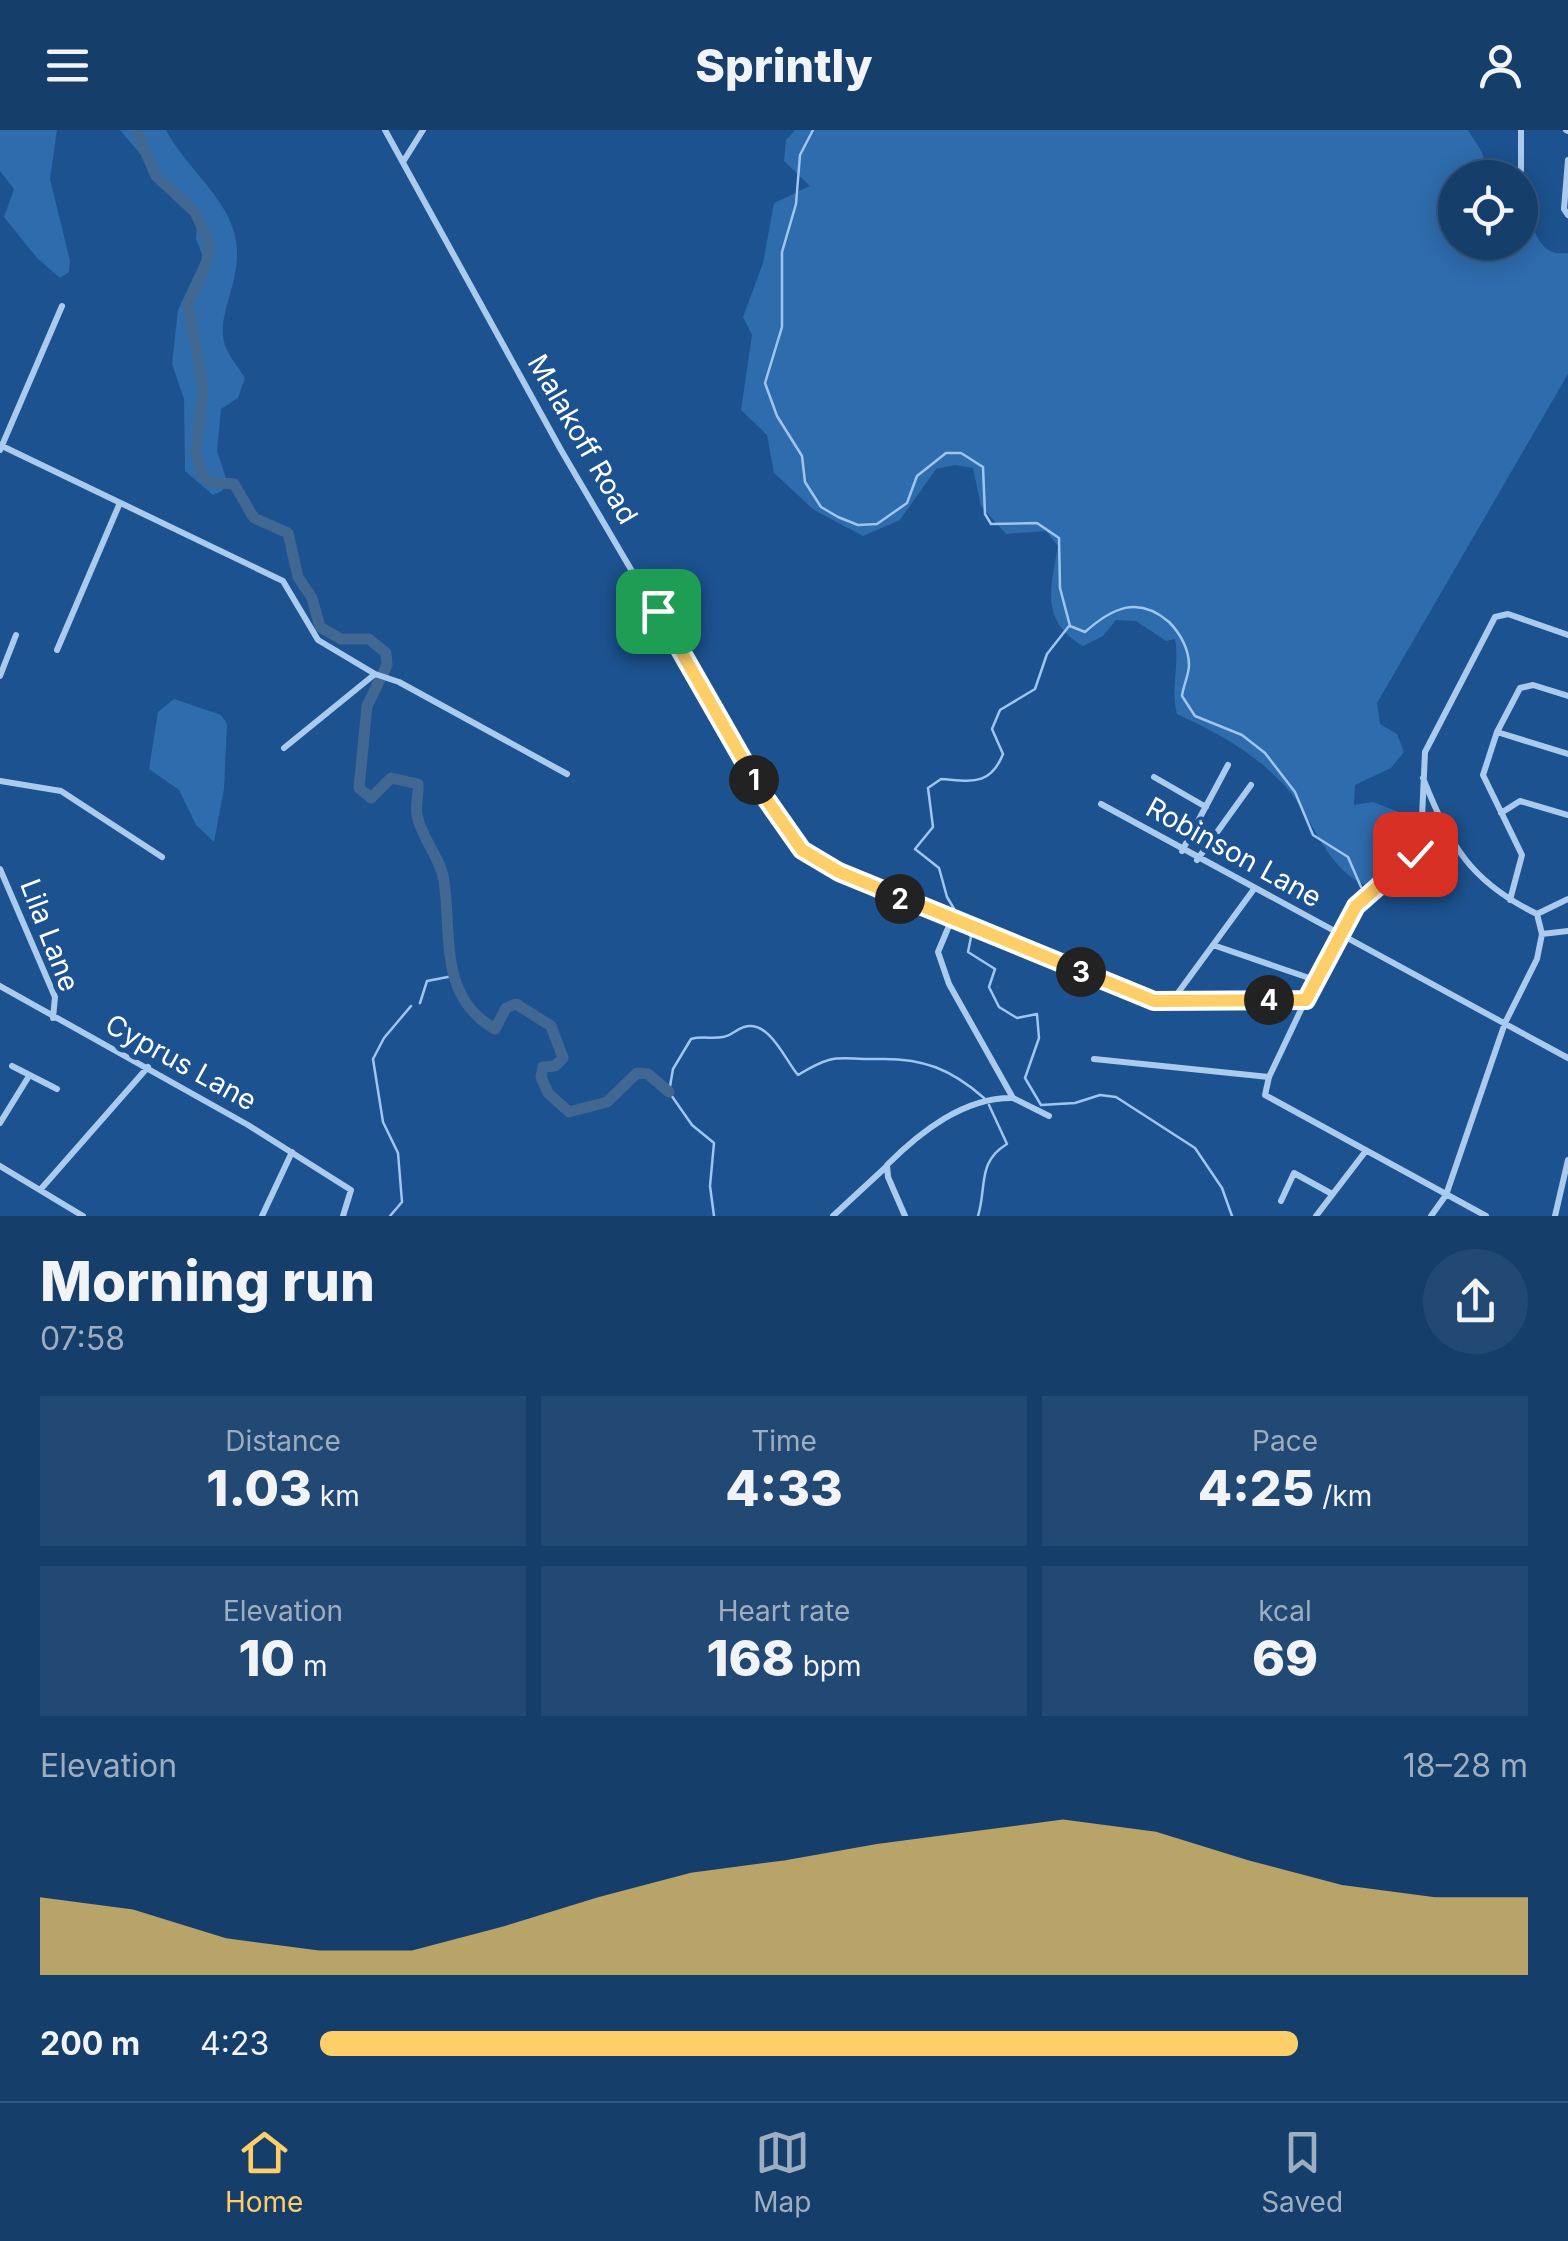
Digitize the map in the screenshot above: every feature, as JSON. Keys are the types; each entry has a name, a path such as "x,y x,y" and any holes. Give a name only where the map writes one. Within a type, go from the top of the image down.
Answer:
{"street":[{"name":"Malakoff Road","path":"384,130 561,450 762,793 802,850 839,872 954,922 1154,1001 1306,1000"},
{"path":"402,163 423,130"},
{"path":"1521,130 1521,160"},
{"path":"1568,160 1564,208 1568,215"},
{"path":"62,306 1,448 283,582 318,640 567,774"},
{"path":"56,650 120,505"},
{"path":"1486,1216 1264,1095 1337,934 1356,906 1415,854 1421,840 1425,752 1496,617 1508,614 1568,634"},
{"path":"0,676 16,635"},
{"path":"284,748 375,674"},
{"path":"1510,900 1522,856 1483,775 1497,732 1520,688 1526,685 1568,696"},
{"path":"1497,732 1568,754"},
{"path":"1182,851 1228,765"},
{"path":"1422,776 1467,863 1486,885 1537,914 1542,934 1537,959 1505,1023 1446,1195 1431,1216"},
{"path":"1154,777 1206,806"},
{"path":"0,781 61,791 162,857"},
{"path":"1196,860 1252,785"},
{"path":"1500,813 1520,801 1568,815"},
{"name":"Robinson Lane","path":"1101,804 1196,860 1568,1058"},
{"name":"Lila Lane","path":"0,869 54,997 53,1018"},
{"path":"1171,1003 1254,889"},
{"path":"1537,914 1568,900"},
{"path":"954,922 938,952 939,964 1013,1098"},
{"path":"1542,934 1568,931"},
{"path":"1213,945 1315,980"},
{"name":"Cyprus Lane","path":"0,986 338,1181 352,1196 343,1216"},
{"path":"1094,1059 1269,1077"},
{"path":"12,1066 57,1089"},
{"path":"40,1190 148,1068"},
{"path":"0,1124 29,1076"},
{"path":"833,1216 938,1122 996,1099 1013,1098 1049,1116"},
{"path":"262,1216 292,1152"},
{"path":"1316,1216 1366,1152"},
{"path":"1555,1216 1565,1190 1568,1160"},
{"path":"888,1165 888,1177 905,1216"},
{"path":"0,1166 84,1216"},
{"path":"1281,1201 1294,1172 1332,1194"}],"shaded area":[{"path":"0,130 57,130 50,179 70,261 69,272 60,278 37,258 4,217 14,189 0,171"},
{"path":"120,130 166,130 222,205 234,232 237,264 223,333 227,349 245,378 238,398 221,409 217,451 227,481 222,491 213,495 185,471 184,399 172,364 178,310 203,257 196,239 198,212 168,187"},
{"path":"795,130 1468,130 1484,160 1438,160 1438,260 1538,260 1538,237 1549,250 1568,253 1568,374 1377,703 1380,724 1397,734 1404,752 1391,768 1355,785 1354,805 1373,802 1409,816 1410,827 1401,855 1375,888 1359,882 1334,860 1286,787 1262,764 1221,736 1177,714 1175,639 1166,641 1136,621 1116,620 1103,636 1083,646 1069,636 1051,602 1058,546 1046,531 1006,534 981,506 973,468 955,465 936,469 900,520 863,536 814,510 774,473 767,435 741,410 752,335 743,317 763,263 774,203 810,186 784,161 786,140"},
{"path":"174,699 221,715 227,724 224,789 214,842 196,825 179,790 149,769 158,712"}],"waterway":[{"path":"136,130 156,176 195,212 209,243 207,261 188,304 203,388 196,452 201,474 209,482 234,484 254,518 288,533 298,577 312,598 320,627 341,639 369,639 386,653 387,665 367,706 359,788 371,798 391,778 418,784 417,815 442,873 451,963 464,1000 495,1029 506,1008 516,1004 551,1026 563,1058 555,1066 543,1067 541,1077 548,1093 569,1112 607,1102 637,1073 648,1074 669,1092"},
{"path":"813,130 800,155 796,204 782,252 782,327 765,383 777,416 802,456 805,482 821,507 858,525 877,524 907,503 917,476 946,453 961,453 983,467 985,514 991,524 1037,523 1059,538 1060,588 1070,626 1085,632 1115,611 1136,607 1169,622 1187,653 1189,669 1182,696 1195,716 1242,735 1265,753 1295,792 1313,835 1348,857 1361,887"},
{"path":"1069,626 1047,654 1035,689 1000,710 992,729 1003,754 992,772 978,780 941,779 928,788 933,827 915,849 939,868 947,897 971,937 968,952 995,969 989,987 999,1007 1017,1018 1037,1014 1039,1038 1025,1078 1041,1105 1075,1103 1100,1095 1116,1097 1195,1148 1222,1188 1232,1216"},
{"path":"420,1003 427,981 453,976"},
{"path":"390,1216 402,1202 398,1153 383,1122 373,1059 384,1038 411,1006"},
{"path":"714,1216 710,1186 714,1143 692,1125 669,1092 673,1069 691,1039 723,1037 753,1026 776,1042 798,1075 838,1058 895,1059 923,1063 948,1073 984,1098"},
{"path":"978,1216 987,1167 1007,1144 989,1105"}],"route":[{"path":"658,611 762,793 802,850 839,872 952,921 1154,1001 1306,1000 1337,934 1356,906 1415,854"}]}
